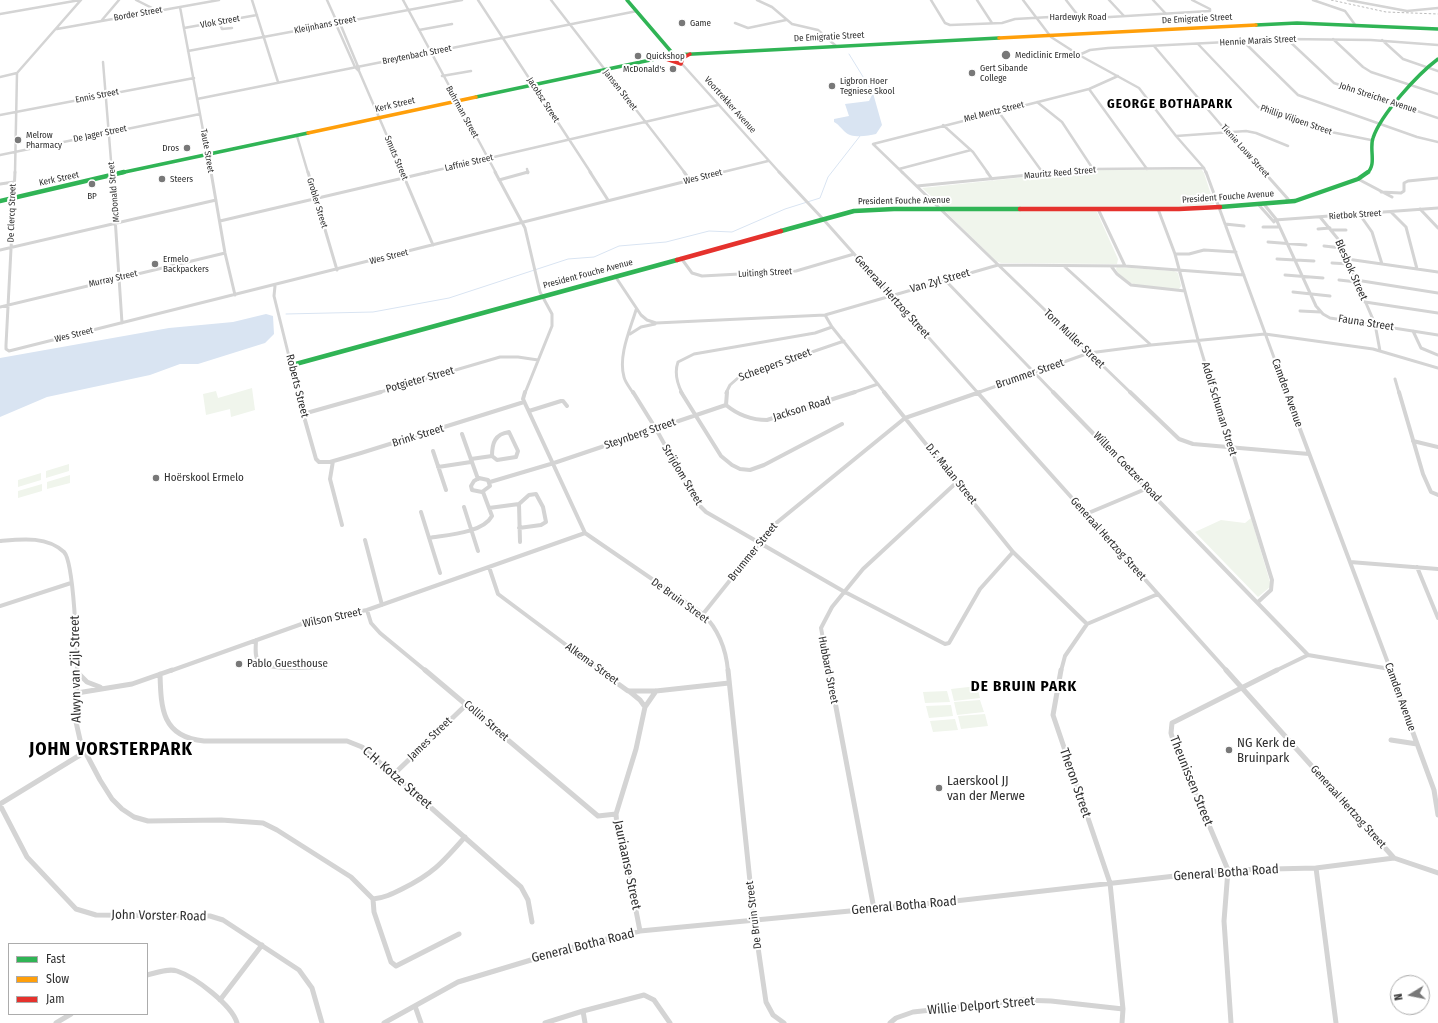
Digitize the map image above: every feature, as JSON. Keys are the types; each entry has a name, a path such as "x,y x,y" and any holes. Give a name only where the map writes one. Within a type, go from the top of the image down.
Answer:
{"main road":[{"name":"Voortrekker Avenue","path":"627,0 674,55"},
{"name":"De Emigratie Street","path":"674,55 1284,24 1356,25 1436,29"},
{"path":"656,59 668,48 691,54"},
{"path":"656,59 671,60 681,64 683,58 691,54"},
{"name":"Kerk Street","path":"0,199 674,55"},
{"name":"President Fouche Avenue","path":"292,366 822,219 862,210 1158,209 1295,201 1358,179 1369,172 1371,168 1371,140 1380,124 1394,103 1427,67 1438,59"}],"street":[{"path":"0,14 81,0"},
{"path":"0,77 17,73 81,0"},
{"path":"102,20 119,0"},
{"path":"136,0 158,11"},
{"name":"Border Street","path":"57,29 219,0"},
{"path":"252,0 278,82"},
{"name":"Smuts Street","path":"327,0 433,245"},
{"name":"Buhrman Street","path":"403,0 442,76 488,158 521,223"},
{"name":"Kleijnhans Street","path":"188,50 454,0"},
{"name":"Kleijnhans Street","path":"408,9 462,0"},
{"name":"Jacobsz Street","path":"478,0 608,200"},
{"name":"Jansen Street","path":"551,0 690,180"},
{"path":"757,0 772,7 786,20 795,25 818,30 836,46"},
{"name":"Hardewyk Road","path":"931,0 946,24 953,25 1003,22 1015,19 1080,18 1210,11 1210,9 1192,0"},
{"path":"977,0 992,23"},
{"name":"Camden Avenue","path":"1023,0 1050,35 1079,55 1140,88 1176,136 1204,168 1309,454 1390,668 1434,790 1438,815"},
{"path":"1066,0 1080,18"},
{"path":"1109,0 1124,16"},
{"path":"1153,0 1166,14"},
{"path":"1313,0 1345,11 1356,25"},
{"path":"1348,0 1413,11 1438,8"},
{"name":"Taute Street","path":"180,7 235,295"},
{"name":"Breytenbach Street","path":"197,99 637,11"},
{"name":"Vlok Street","path":"184,28 257,15"},
{"path":"735,23 748,28 786,20"},
{"path":"219,22 222,29 232,28"},
{"name":"Smuts Street","path":"337,22 360,66"},
{"path":"419,30 452,24"},
{"name":"Hennie Marais Street","path":"1079,55 1096,49 1287,39 1382,40 1438,45"},
{"name":"John Streicher Avenue","path":"1287,39 1334,83 1438,118"},
{"path":"1333,39 1368,71 1438,94"},
{"path":"1382,40 1403,59 1438,71"},
{"path":"1244,42 1296,94 1417,137 1438,142"},
{"name":"Phillip Viljoen Street","path":"1198,44 1258,107 1326,132 1371,140"},
{"name":"Tienie Louw Street","path":"1154,46 1227,132 1288,199 1286,201"},
{"name":"Voortrekker Avenue","path":"674,55 822,219"},
{"name":"McDonald Street","path":"103,62 108,133 113,175 122,323"},
{"path":"359,71 360,66"},
{"path":"442,76 472,71"},
{"name":"De Clercq Street","path":"9,351 6,349 6,345 16,152 17,73"},
{"name":"Mel Mentz Street","path":"874,146 874,142 1089,89 1118,76"},
{"name":"Ennis Street","path":"0,114 194,77"},
{"path":"1089,89 1147,169"},
{"path":"1037,102 1062,122 1093,169"},
{"name":"Laffnie Street","path":"220,221 718,105"},
{"path":"998,111 1043,174"},
{"name":"De Jager Street","path":"0,155 200,114"},
{"path":"943,125 971,150 992,179"},
{"path":"1176,136 1227,132 1251,132 1288,146"},
{"name":"Grobler Street","path":"297,136 337,270"},
{"name":"Tom Muller Street","path":"874,146 1182,442 1309,454"},
{"path":"899,169 971,150"},
{"name":"Wes Street","path":"9,351 275,286 768,160"},
{"name":"Mauritz Reed Street","path":"916,186 1093,169 1204,168"},
{"path":"499,180 528,173 527,169"},
{"path":"1381,192 1401,193 1404,189 1404,183 1408,180 1438,178"},
{"path":"1358,179 1392,197"},
{"path":"0,184 14,182"},
{"path":"0,250 216,200"},
{"path":"1260,203 1278,226 1310,294 1321,312"},
{"name":"Rietbok Street","path":"1274,220 1360,215 1438,208"},
{"path":"1098,209 1125,266"},
{"name":"Adolf Schuman Street","path":"1158,209 1175,254 1198,340 1274,586 1272,591 1258,602"},
{"path":"1420,209 1438,228"},
{"path":"1391,212 1406,228 1417,269"},
{"path":"1360,215 1375,234 1382,264"},
{"name":"Blesbok Street","path":"1320,217 1331,229 1347,259 1375,324 1380,351"},
{"name":"Generaal Hertzog Street","path":"822,219 1394,858"},
{"path":"521,223 525,228 535,274 542,296 553,317 548,338 524,392 524,402 554,463 585,533"},
{"path":"1225,224 1244,226"},
{"path":"1263,227 1278,226"},
{"path":"1318,229 1346,230"},
{"path":"1268,242 1306,245"},
{"path":"1324,246 1342,248"},
{"path":"1175,254 1188,254 1204,250 1236,252"},
{"name":"Murray Street","path":"0,307 226,253"},
{"name":"Luitingh Street","path":"681,258 692,273 702,276 796,271 854,254"},
{"path":"1276,259 1314,261"},
{"path":"1347,259 1438,272"},
{"path":"1332,263 1349,264"},
{"name":"Van Zyl Street","path":"630,334 641,327 656,324 825,315 891,295 998,266 1125,266 1244,275"},
{"path":"1064,266 1151,345"},
{"path":"1111,266 1117,274 1131,285 1185,290"},
{"path":"1285,275 1323,278"},
{"path":"615,276 636,310 644,318 656,324"},
{"name":"Willem Coetzer Road","path":"945,280 1036,372 1308,655"},
{"path":"1339,280 1356,281 1438,293"},
{"path":"274,296 275,286"},
{"path":"263,288 270,291 274,296"},
{"path":"1293,292 1330,296"},
{"name":"Roberts Street","path":"274,296 303,414 315,454 319,462 333,461"},
{"path":"1365,302 1438,313"},
{"name":"Strijdom Street","path":"636,310 622,361 624,378 656,429 701,508 760,544 843,591 940,643 947,644 980,589 1013,552"},
{"name":"Fauna Street","path":"1300,311 1321,312 1330,318 1438,335"},
{"name":"D.F. Malan Street","path":"825,315 832,327 1013,552 1087,624"},
{"path":"832,327 815,332 694,354 678,362 675,369 677,382 681,391 721,456 736,468 747,470 772,462 842,424"},
{"path":"1413,331 1419,347 1423,350 1438,355"},
{"name":"Brummer Street","path":"703,614 769,531 782,517 905,418 1089,353 1151,345 1265,334 1380,351 1438,368"},
{"name":"Scheepers Street","path":"726,406 726,393 728,388 732,381 739,377 844,341"},
{"name":"Potgieter Street","path":"303,414 500,357 518,356 538,360"},
{"path":"1395,379 1423,474 1431,492 1438,495"},
{"name":"Jackson Road","path":"726,406 748,418 766,420 878,384"},
{"path":"529,411 561,401 564,401 567,406"},
{"name":"Brink Street","path":"333,461 524,402"},
{"name":"Steynberg Street","path":"490,482 554,463 726,406"},
{"path":"508,432 518,451 518,455 514,458 501,460 495,460 492,456 492,444 494,440 499,434 508,432"},
{"path":"462,434 478,479"},
{"path":"1413,440 1438,447"},
{"path":"433,451 446,490"},
{"path":"438,467 492,456"},
{"path":"333,461 330,480 342,525"},
{"path":"478,479 486,479 490,482 488,488 483,492 477,492 471,488 472,483 478,479"},
{"name":"Hubbard Street","path":"874,909 820,633 822,625 843,591 862,570 957,482"},
{"path":"1086,514 1148,488"},
{"path":"429,538 471,530 488,523 491,519 490,508 483,492"},
{"path":"490,508 519,504 529,495 536,494 546,518 546,522 542,525 519,528"},
{"path":"519,504 520,542"},
{"path":"464,507 478,551"},
{"path":"421,512 440,573"},
{"name":"Wilson Street","path":"77,692 126,685 318,619 367,610 585,533"},
{"name":"De Bruin Street","path":"585,533 703,614 716,629 722,640 725,649 729,683 754,920 766,1002 773,1015 784,1023"},
{"name":"Alwyn van Zijl Street","path":"0,541 35,539 57,547 67,556 74,599 77,672 77,729 85,752 107,793 118,806 136,817 148,821 221,820 263,823 277,830 350,877 373,899"},
{"path":"365,540 382,605"},
{"path":"1350,562 1438,569"},
{"name":"Alkema Street","path":"489,567 498,594 628,691 656,691 729,683"},
{"path":"1417,567 1436,608 1438,618"},
{"path":"0,606 71,583"},
{"path":"1087,624 1158,594"},
{"name":"Collin Street","path":"367,610 374,628 467,704 595,814 601,816 616,814"},
{"name":"Theron Street","path":"1087,624 1065,656 1059,678 1053,715 1110,883 1123,1009 1122,1023"},
{"path":"256,640 257,657 259,662 262,664 276,667 324,667"},
{"path":"1308,655 1390,668"},
{"name":"Theunissen Street","path":"1230,1023 1224,921 1228,870 1173,740 1171,727 1172,723 1177,720 1240,687 1308,655"},
{"path":"77,672 87,682 102,688"},
{"name":"C.H. Kotze Street","path":"160,674 161,706 165,720 175,731 187,739 204,741 347,741 362,747 521,888 528,900 532,922"},
{"path":"628,691 640,700 646,707"},
{"name":"Jauriaanse Street","path":"640,931 630,880 617,827 616,814 636,749 646,707 656,691"},
{"name":"James Street","path":"394,774 467,704"},
{"path":"1391,740 1417,744"},
{"path":"0,805 85,752"},
{"name":"John Vorster Road","path":"0,805 27,857 71,904 82,912 102,915 210,916 223,920 306,976 314,993 322,1023"},
{"path":"459,934 396,966 391,962 374,912 373,899 380,899 389,896 426,877 465,837"},
{"name":"General Botha Road","path":"384,1023 458,982 574,947 640,931 955,901 1228,870 1316,868 1394,858 1438,873"},
{"path":"1316,868 1336,1023"},
{"path":"220,1000 262,945"},
{"path":"148,975 167,970 177,971 229,1007 236,1016 237,1023"},
{"path":"544,1023 641,995 647,995 654,1000 670,1023"},
{"name":"Willie Delport Street","path":"890,1023 896,1018 913,1012 1022,1000 1050,1001 1123,1009"},
{"path":"415,1006 421,1023"},
{"path":"583,1011 585,1023"},
{"path":"56,1023 69,1015"}],"shaded area":[{"path":"1092,170 1202,170 1204,173 1214,204 1181,207 943,207 922,188"},
{"path":"1096,210 1118,259 1117,264 1001,263 996,261 945,211"},
{"path":"1117,267 1174,271 1178,273 1181,286 1179,289 1153,288 1135,284 1120,276 1116,269"},
{"path":"252,388 255,410 231,417 230,409 206,415 203,394 216,391 218,398"},
{"path":"69,464 69,471 46,478 46,471"},
{"path":"41,473 41,480 18,487 18,480"},
{"path":"70,475 70,483 47,489 47,482"},
{"path":"42,484 42,491 18,498 18,491"},
{"path":"1251,518 1270,582 1270,587 1258,597 1195,532 1221,520 1245,523"},
{"path":"977,686 980,698 954,701 951,689"},
{"path":"947,691 950,702 925,703 923,692"},
{"path":"980,700 984,712 957,715 954,702"},
{"path":"951,705 953,716 929,718 926,706"},
{"path":"985,714 988,726 961,729 958,716"},
{"path":"955,719 958,730 933,732 930,721"}],"water":[{"path":"873,93 882,125 876,134 868,136 855,136 847,134 834,122 834,119 849,116 845,104 869,101"},
{"path":"266,314 273,316 274,334 265,343 198,364 180,364 150,375 47,397 0,417 0,358 169,328 233,322"}],"waterway":[{"path":"849,54 873,93"},
{"path":"286,314 373,312 449,298 568,259 594,257 619,246 666,242 709,231 732,232 785,209 820,198 828,177 860,136"}],"railway":[{"path":"1331,0 1386,12 1438,14"}],"traffic: fast":[{"path":"627,0 674,55"},
{"path":"1256,25 1297,23 1438,29"},
{"path":"476,97 674,55 999,38"},
{"path":"1220,207 1295,201 1358,179 1369,172 1372,164 1372,139 1379,124 1389,110 1427,67 1438,59"},
{"path":"0,201 121,173 308,133"},
{"path":"781,231 854,211 894,209 1020,209"},
{"path":"292,365 677,260"}],"traffic: slow":[{"path":"999,38 1256,25"},
{"path":"308,133 476,97"}],"traffic: jam":[{"path":"666,59 681,64 683,58 690,54"},
{"path":"1020,209 1179,209 1220,207"},
{"path":"677,260 781,231"}],"place":[{"name":"Game","path":"682,23"},
{"name":"Mediclinic Ermelo","path":"1006,55"},
{"name":"Quickshop","path":"638,56"},
{"name":"McDonald's","path":"673,69"},
{"name":"Gert Sibande College","path":"972,73"},
{"name":"Ligbron Hoer Tegniese Skool","path":"832,86"},
{"name":"Melrow Pharmacy","path":"18,140"},
{"name":"Dros","path":"187,148"},
{"name":"Steers","path":"162,179"},
{"name":"BP","path":"92,184"},
{"name":"Ermelo Backpackers","path":"155,264"},
{"name":"Hoërskool Ermelo","path":"156,478"},
{"name":"Pablo Guesthouse","path":"239,664"},
{"name":"NG Kerk de Bruinpark","path":"1229,750"},
{"name":"Laerskool JJ van der Merwe","path":"939,788"}],"district":[{"name":"GEORGE BOTHAPARK","path":"1170,104"},
{"name":"DE BRUIN PARK","path":"1024,687"},
{"name":"JOHN VORSTERPARK","path":"111,750"}]}
